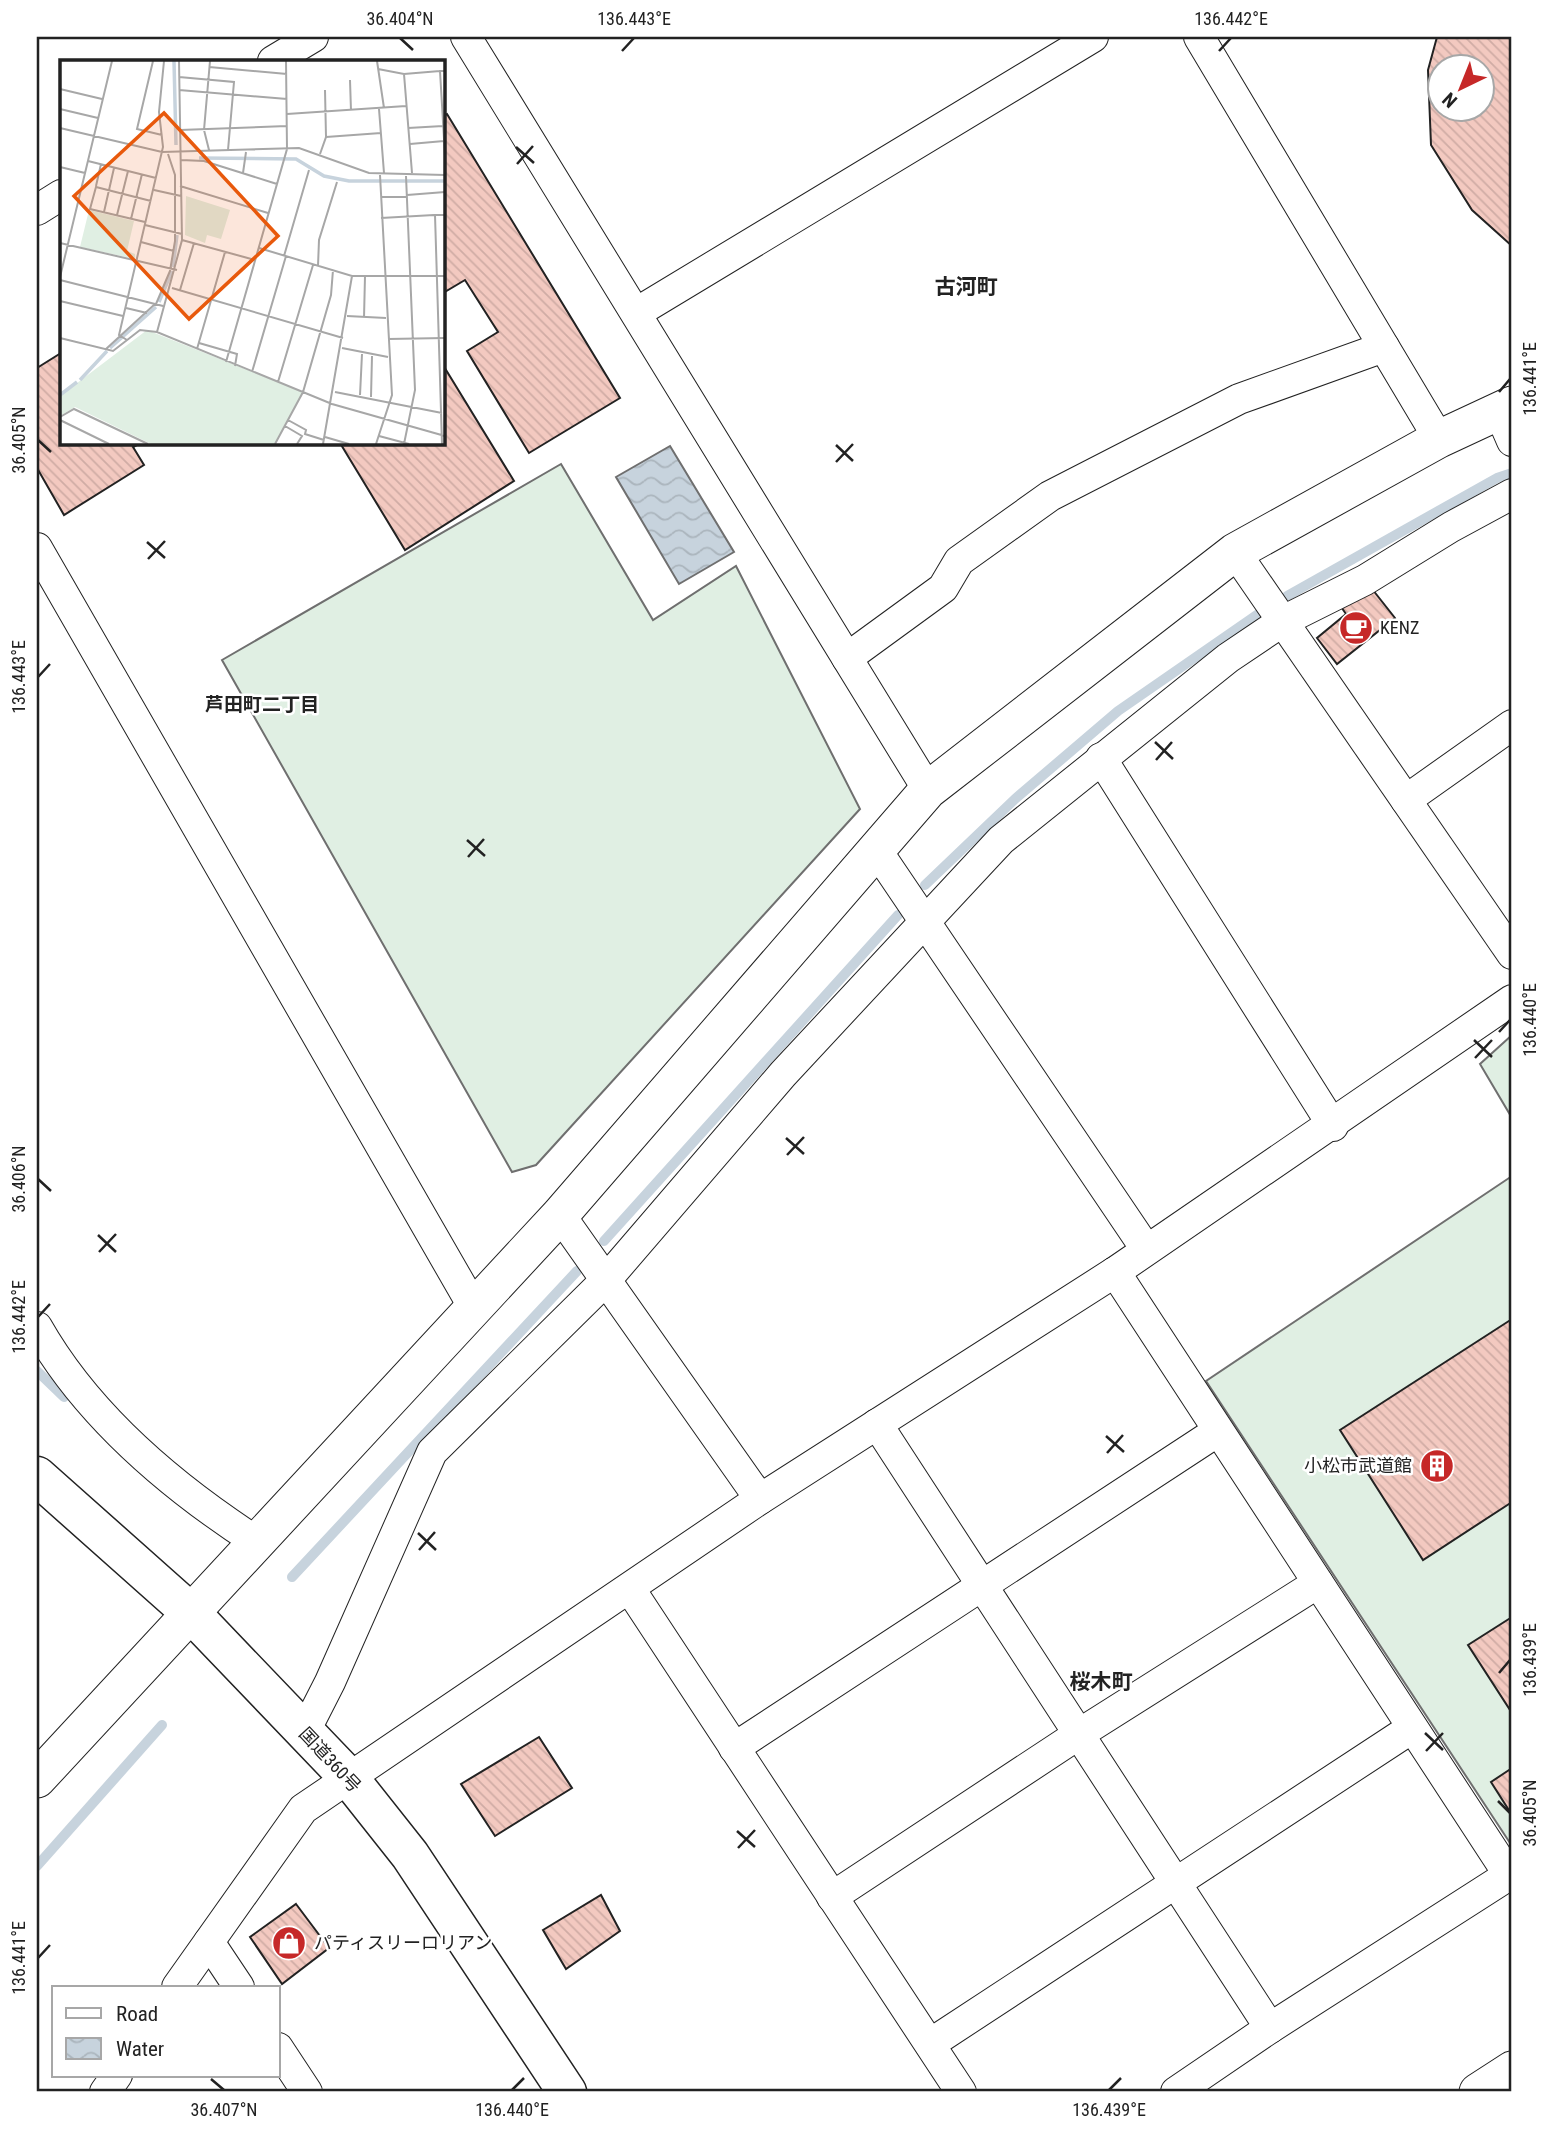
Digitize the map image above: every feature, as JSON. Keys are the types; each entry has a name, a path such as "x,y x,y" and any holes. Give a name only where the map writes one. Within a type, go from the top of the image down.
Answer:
{"highway":[{"name":"国道360号","path":"37,1476 191,1613 349,1778 410,1855 566,2092"}],"street":[{"path":"278,51 313,37"},
{"path":"466,37 928,790"},
{"path":"636,313 1093,37"},
{"path":"1199,37 1439,439"},
{"path":"37,210 60,196"},
{"path":"847,658 943,588 959,561 1050,496 1239,399 1384,347"},
{"path":"37,1779 560,1215 875,848 928,790 1235,552 1439,439 1508,419"},
{"path":"304,1733 330,1682 432,1452 606,1280 792,1064 1001,840 1228,658 1283,621 1365,580 1512,494"},
{"path":"37,548 474,1308"},
{"path":"1235,552 1512,954"},
{"path":"1406,800 1512,725"},
{"path":"1101,758 1333,1126"},
{"path":"875,848 1146,1249"},
{"path":"178,1986 303,1810 760,1499 1115,1272 1333,1126 1512,1000"},
{"path":"560,1215 760,1499"},
{"path":"1115,1272 1509,1875 1270,2028 1176,2092"},
{"path":"37,1327 111,1426 204,1508 257,1542"},
{"path":"877,1424 1270,2028"},
{"path":"734,1748 1218,1431"},
{"path":"832,1897 1079,1734 1318,1583"},
{"path":"629,1589 961,2092"},
{"path":"930,2044 1412,1728"},
{"path":"209,1942 238,1986"},
{"path":"280,2051 307,2092"},
{"path":"1478,2092 1512,2070"},
{"path":"105,2092 116,2076"}],"green space":[{"path":"561,464 653,620 736,566 860,809 536,1165 512,1172 222,660"},
{"path":"1512,1035 1512,1118 1480,1064"},
{"path":"1512,1176 1512,1846 1206,1381"}],"water":[{"path":"670,446 734,552 679,584 616,477"}],"building":[{"path":"1437,37 1512,37 1512,246 1472,210 1431,145 1430,122 1496,122 1496,52 1433,52"},
{"path":"447,114 620,398 529,453 467,351 498,332 465,280 444,292 444,116"},
{"path":"60,354 60,444 139,444 133,447 144,465 64,515 37,468 37,368"},
{"path":"444,367 514,481 405,550 341,444 444,444"},
{"name":"KENZ","path":"1365,580 1395,618 1337,664 1317,638 1346,614 1337,601"},
{"name":"小松市武道館","path":"1512,1319 1512,1502 1423,1560 1340,1430"},
{"path":"1512,1617 1512,1713 1468,1645"},
{"path":"539,1737 572,1788 495,1836 461,1784"},
{"path":"1512,1768 1512,1815 1491,1782"},
{"path":"601,1895 620,1931 566,1969 543,1930"},
{"name":"パティスリーロリアン","path":"296,1904 329,1948 282,1984 250,1937"}],"waterway":[{"path":"1287,596 1497,478 1512,473"},
{"path":"925,885 1015,799 1118,711 1261,612"},
{"path":"604,1241 898,915"},
{"path":"292,1577 577,1271"},
{"path":"37,1371 64,1397"},
{"path":"37,1866 162,1725"}],"place":[{"name":"KENZ","path":"1356,628"},
{"name":"小松市武道館","path":"1437,1466"},
{"name":"パティスリーロリアン","path":"289,1943"}],"district":[{"name":"古河町","path":"966,287"},
{"name":"芦田町二丁目","path":"262,704"},
{"name":"桜木町","path":"1101,1682"}]}
